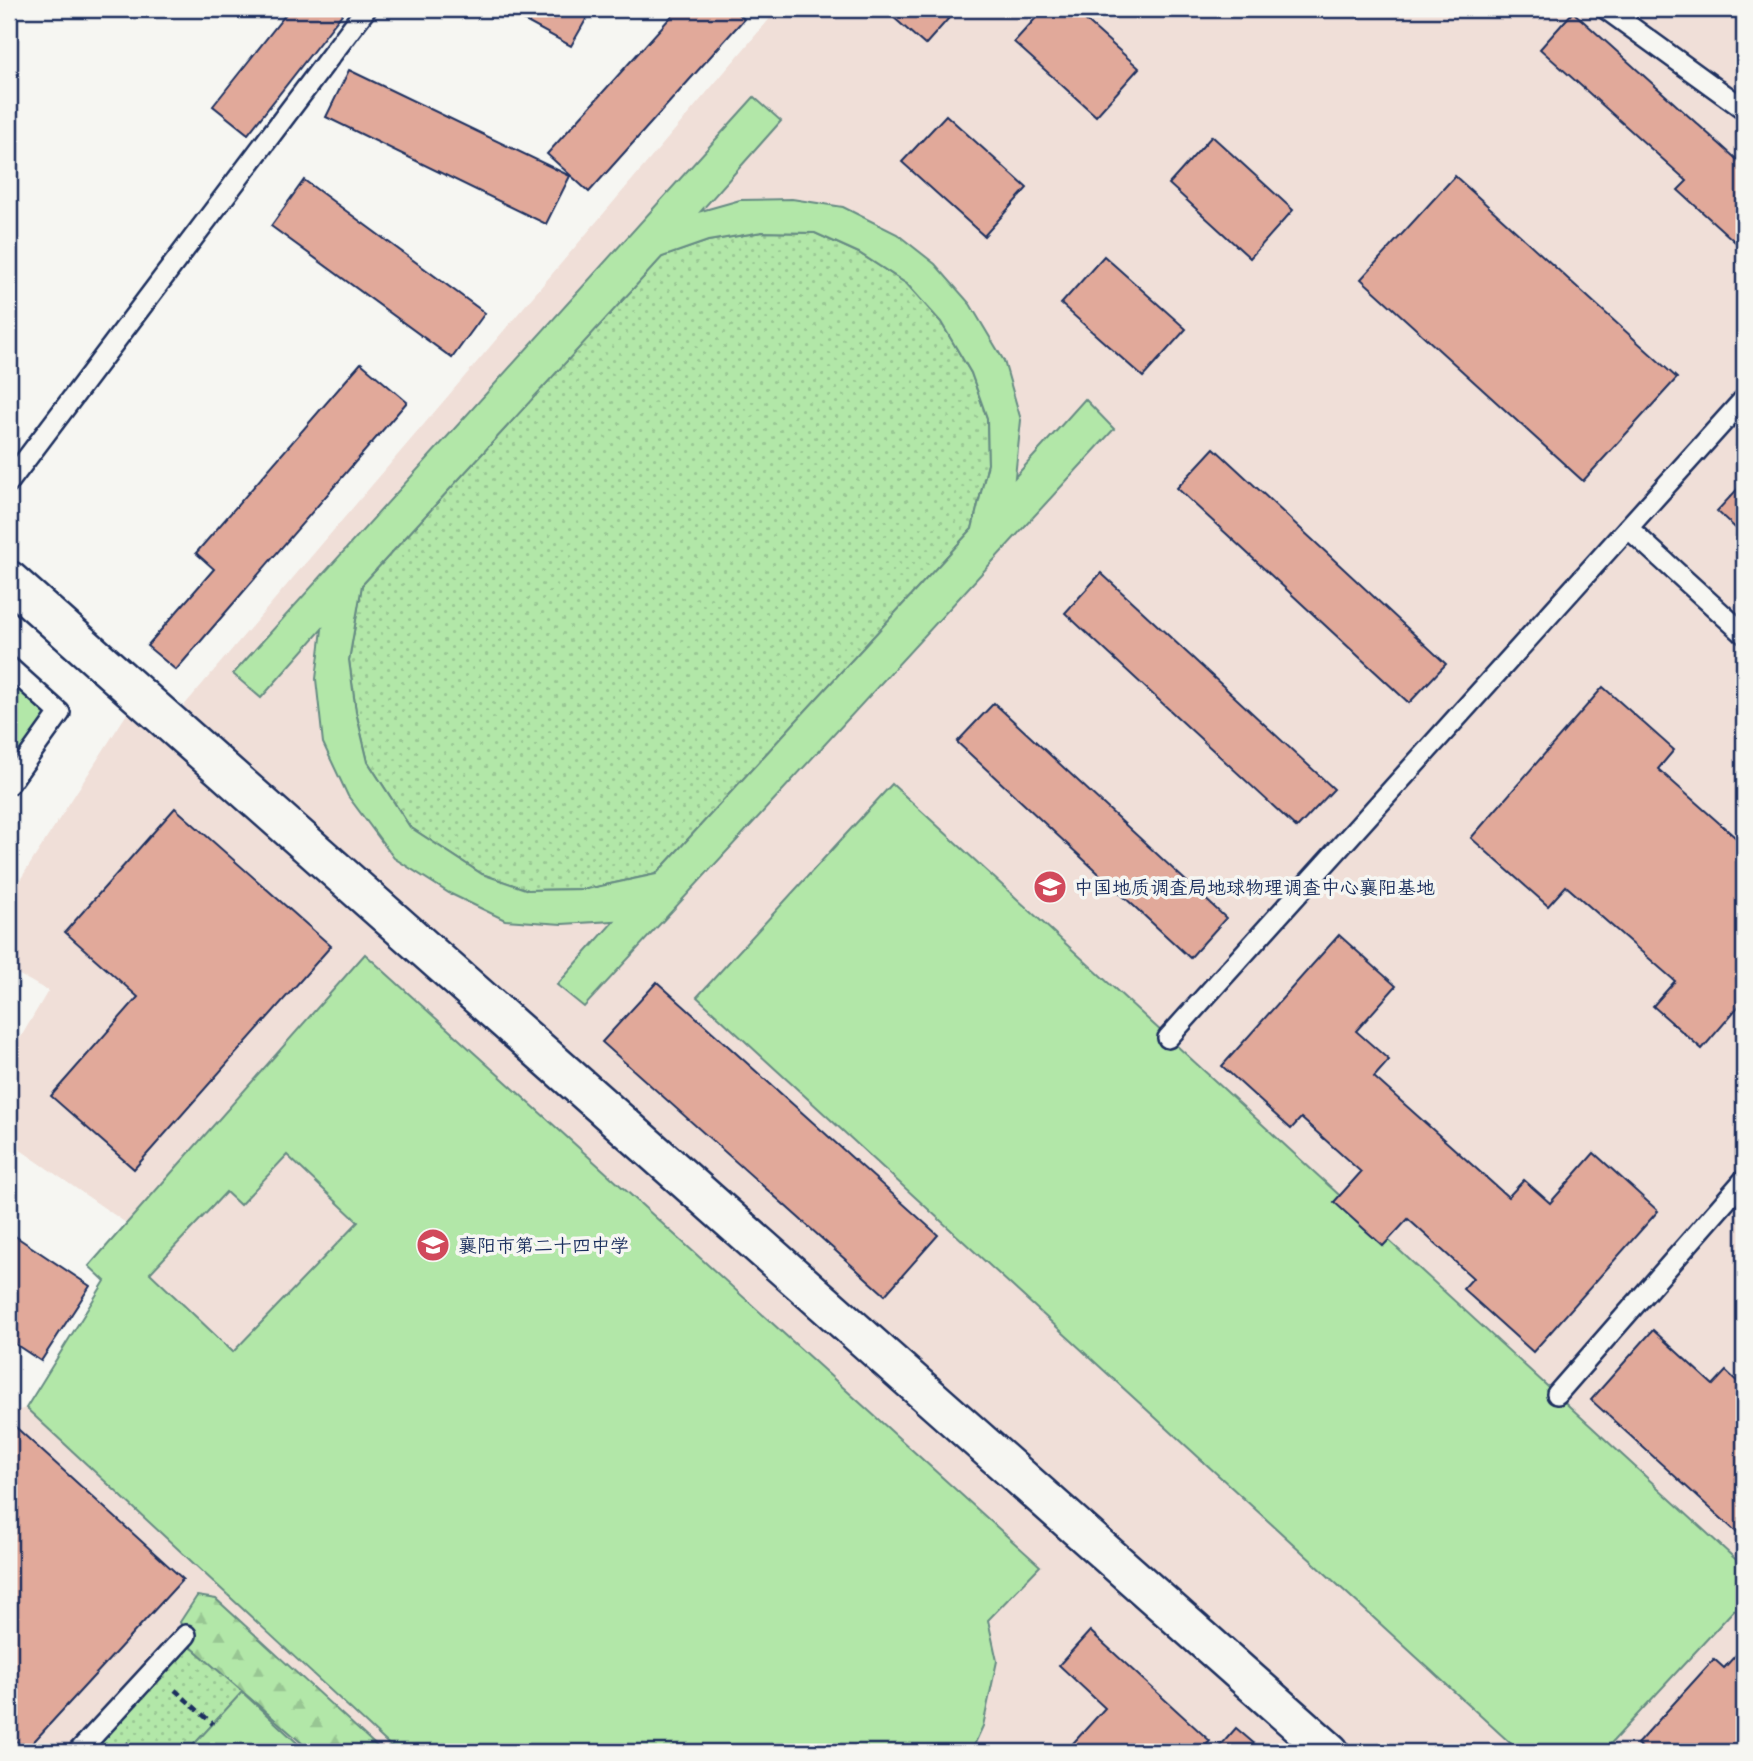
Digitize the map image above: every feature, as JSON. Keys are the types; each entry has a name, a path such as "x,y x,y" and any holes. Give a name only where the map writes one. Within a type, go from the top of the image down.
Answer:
{"street":[{"path":"9,580 1330,1752"}],"lane":[{"path":"9,481 366,9"},
{"path":"1606,9 1744,109"},
{"path":"1168,1038 1744,399"},
{"path":"1628,528 1744,634"},
{"path":"9,667 60,713 9,784"},
{"path":"1557,1394 1744,1180"},
{"path":"78,1752 186,1635"}],"path":[{"path":"153,1671 213,1724"}],"shaded area":[{"name":"中国地质调查局地球物理调查中心襄阳基地","path":"778,9 1744,9 1744,1752 9,1752 9,1413 26,1408 105,1281 89,1266 126,1223 9,1142 9,1057 48,991 9,969 9,897 139,695 170,722"}],"green space":[{"path":"754,97 781,121 701,211 740,200 792,199 843,207 897,234 935,264 970,304 1004,361 1021,420 1015,477 1085,399 1114,429 584,1007 557,985 614,921 562,924 505,920 449,893 394,858 348,796 323,743 316,679 322,629 261,698 233,674","holes":["762,232 815,233 859,253 907,284 941,322 971,373 987,418 988,464 972,529 656,874 587,889 528,890 482,874 410,827 368,762 356,712 349,660 362,585 662,257 708,241"]},
{"path":"762,232 815,233 859,253 907,284 941,322 971,373 987,418 988,464 972,529 656,874 587,889 528,890 482,874 410,827 368,762 356,712 349,660 362,585 662,257 708,241"},
{"path":"9,667 60,713 9,784"},
{"path":"892,784 1744,1567 1744,1599 1603,1752 1520,1752 697,997"},
{"name":"襄阳市第二十四中学","path":"365,954 1040,1566 988,1620 997,1661 983,1726 971,1752 397,1752 26,1408 105,1281 89,1266","holes":["287,1155 358,1222 233,1352 150,1273 226,1192 240,1205"]},
{"path":"197,1596 216,1599 383,1752 312,1752 190,1646 180,1622"},
{"path":"186,1635 190,1646 243,1692 187,1752 78,1752"},
{"path":"242,1692 307,1752 187,1752"}],"building":[{"path":"290,9 346,9 248,134 213,106"},
{"path":"503,9 592,9 571,46"},
{"path":"678,9 732,9 744,19 589,192 547,154"},
{"path":"884,9 957,9 925,45"},
{"path":"1044,9 1073,9 1139,68 1096,116 1014,42"},
{"path":"1573,12 1744,166 1744,250 1678,190 1687,181 1540,49"},
{"path":"349,70 570,176 546,224 326,117"},
{"path":"946,115 1027,188 984,236 902,162"},
{"path":"1212,136 1293,210 1250,258 1169,184"},
{"path":"1455,176 1677,378 1583,481 1361,279"},
{"path":"304,180 485,313 452,358 271,226"},
{"path":"1104,256 1186,329 1143,377 1061,304"},
{"path":"361,363 407,402 176,670 147,646 214,569 196,553"},
{"path":"1214,448 1446,664 1409,703 1177,488"},
{"path":"1744,482 1744,536 1717,511"},
{"path":"1101,573 1334,789 1297,828 1065,613"},
{"path":"1603,687 1674,750 1658,769 1744,845 1744,1000 1702,1049 1653,1006 1675,981 1566,886 1548,906 1471,838"},
{"path":"994,703 1226,918 1190,958 957,742"},
{"path":"175,808 331,946 134,1169 51,1096 138,997 65,932"},
{"path":"1339,935 1396,986 1356,1031 1389,1060 1374,1077 1508,1197 1524,1180 1550,1203 1594,1153 1658,1211 1533,1352 1463,1289 1473,1278 1408,1219 1383,1246 1334,1202 1361,1172 1301,1118 1291,1129 1222,1066"},
{"path":"657,982 938,1235 885,1295 602,1042"},
{"path":"9,1232 90,1286 41,1361 9,1340"},
{"path":"1653,1330 1713,1385 1726,1371 1744,1388 1744,1539 1591,1400"},
{"path":"9,1421 183,1579 26,1750 9,1735"},
{"path":"1090,1631 1210,1741 1200,1752 1065,1752 1105,1708 1059,1665"},
{"path":"1744,1646 1743,1752 1647,1752 1637,1744 1714,1659 1724,1668"},
{"path":"1236,1728 1264,1752 1215,1752"}],"place":[{"name":"中国地质调查局地球物理调查中心襄阳基地","path":"1050,887"},
{"name":"襄阳市第二十四中学","path":"433,1245"}]}
